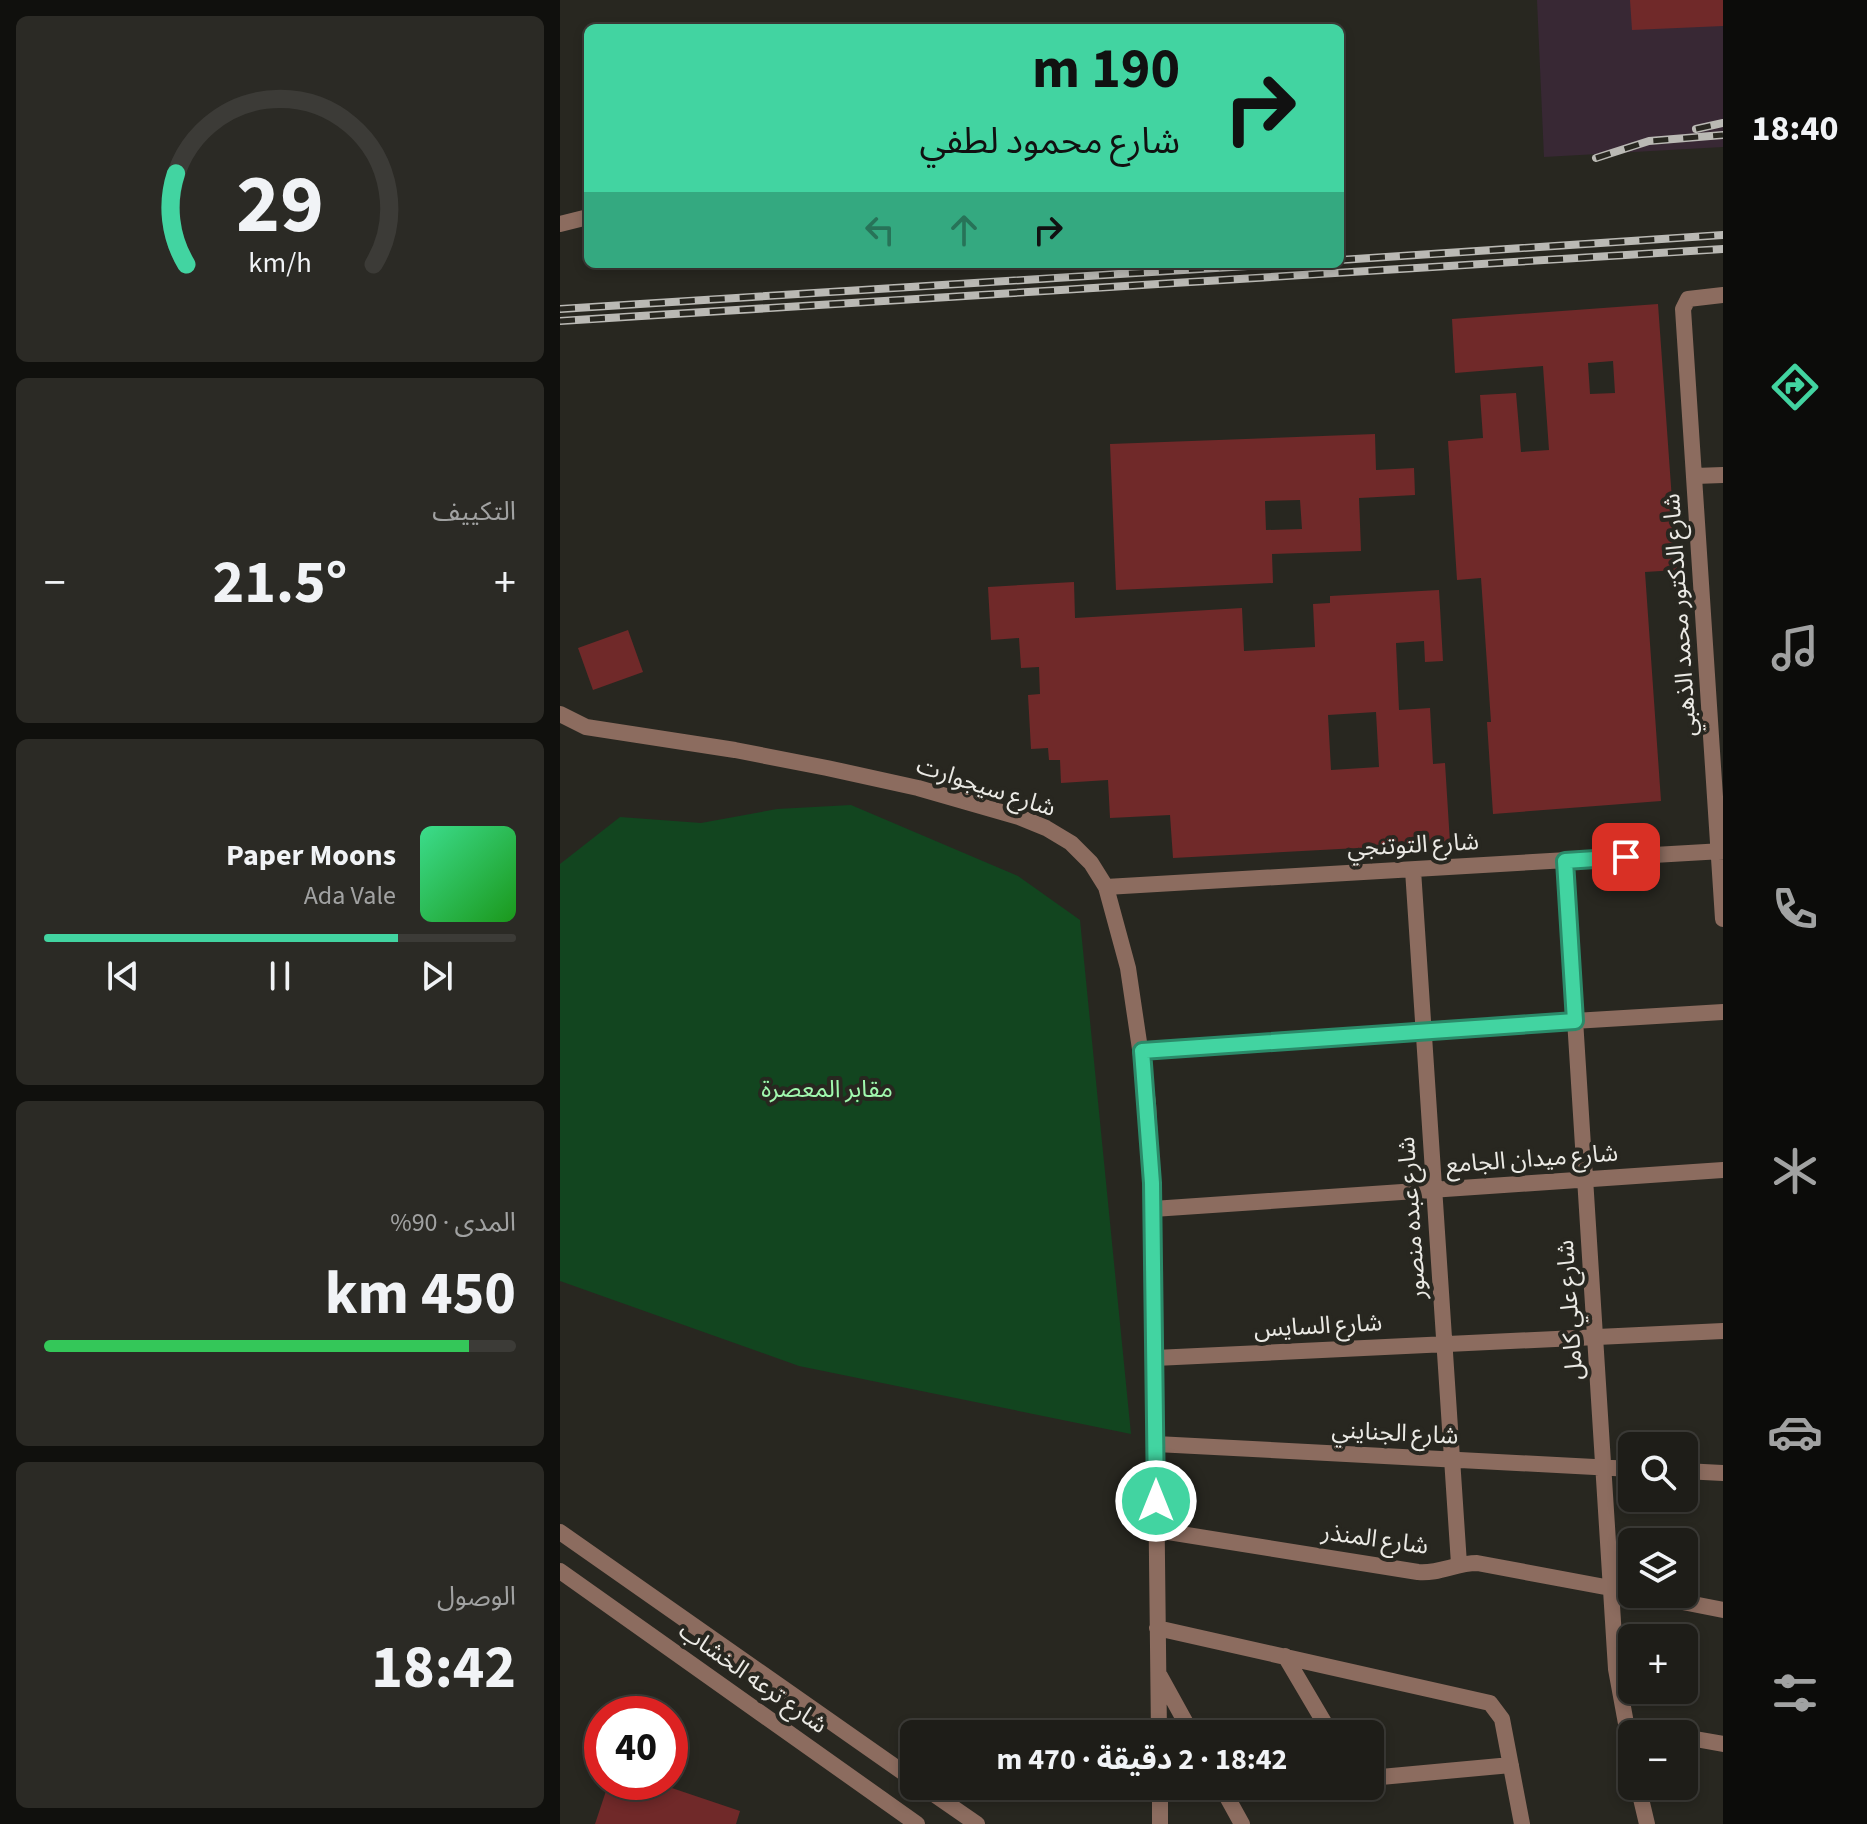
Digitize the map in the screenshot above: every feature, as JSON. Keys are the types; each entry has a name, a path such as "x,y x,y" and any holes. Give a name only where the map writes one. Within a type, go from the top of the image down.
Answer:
{"street":[{"path":"560,224 584,218"},
{"name":"شارع الدكتور محمد الذهبي","path":"1723,295 1694,297 1685,303 1683,309 1695,476 1714,651 1723,919"},
{"path":"1695,476 1723,475"},
{"name":"شارع سيجوارت","path":"560,714 586,727 827,768 918,788 1019,817 1071,843 1091,863 1106,887 1128,968 1148,1103 1153,1209 1159,1720"},
{"name":"شارع التوتنجي","path":"1106,887 1721,851"},
{"name":"شارع علي كامل","path":"1565,861 1616,1669 1625,1720"},
{"name":"شارع عبده منصور","path":"1413,870 1459,1564"},
{"path":"1142,1051 1723,1012"},
{"name":"شارع ميدان الجامع","path":"1153,1209 1723,1170"},
{"name":"شارع السايس","path":"1155,1358 1723,1331"},
{"name":"شارع الجنايني","path":"1156,1444 1618,1468"},
{"path":"1698,1472 1723,1473"},
{"name":"شارع المنذر","path":"1156,1530 1418,1572 1440,1572 1459,1564 1486,1564 1618,1589"},
{"name":"شارع ترعه الخشاب","path":"560,1532 900,1770"},
{"name":"شارع ترعه الخشاب","path":"560,1571 917,1824"},
{"path":"1698,1605 1723,1610"},
{"path":"1157,1628 1490,1703 1502,1719 1522,1824"},
{"path":"1285,1656 1323,1720"},
{"path":"1158,1673 1184,1720"},
{"path":"1698,1740 1723,1744"},
{"path":"1384,1777 1511,1765"},
{"path":"942,1800 977,1824"},
{"path":"1160,1800 1160,1824"},
{"path":"1229,1800 1242,1824"},
{"path":"1641,1800 1647,1824"}],"shaded area":[{"path":"1537,0 1723,0 1723,147 1544,157"}],"green space":[{"name":"مقابر المعصرة","path":"851,805 1018,876 1080,920 1131,1434 799,1366 560,1281 560,864 620,817 701,823 777,809"}],"building":[{"path":"1630,0 1723,0 1723,26 1632,30"},
{"path":"1658,304 1677,570 1645,572 1661,801 1493,814 1487,722 1491,722 1481,578 1457,580 1448,441 1483,438 1480,395 1516,393 1521,452 1549,450 1543,366 1455,373 1452,319","holes":["1613,361 1615,393 1590,394 1588,363"]},
{"path":"1375,434 1376,470 1414,468 1415,495 1359,498 1361,551 1272,554 1273,583 1116,590 1110,444","holes":["1300,500 1302,529 1266,530 1265,501"]},
{"path":"1074,582 1075,618 1242,608 1244,651 1315,647 1313,604 1330,603 1330,596 1439,590 1443,661 1425,662 1424,641 1396,643 1399,710 1430,708 1433,764 1445,763 1450,843 1173,858 1170,815 1110,818 1108,780 1061,783 1060,760 1049,760 1048,748 1031,749 1028,695 1040,694 1039,667 1021,668 1019,638 991,640 988,587","holes":["1376,712 1379,767 1331,770 1328,715"]},
{"path":"628,630 643,672 593,690 578,648"},
{"path":"688,1793 740,1811 736,1824 595,1824 603,1800 688,1800"}],"railway":[{"path":"1696,129 1723,123"},
{"path":"1596,158 1649,141 1723,135"},
{"path":"1344,260 1723,235"},
{"path":"560,321 1723,249"},
{"path":"560,309 1214,268"}],"route":[{"path":"1156,1501 1152,1183 1142,1051 1575,1021 1565,861 1626,857"}]}
